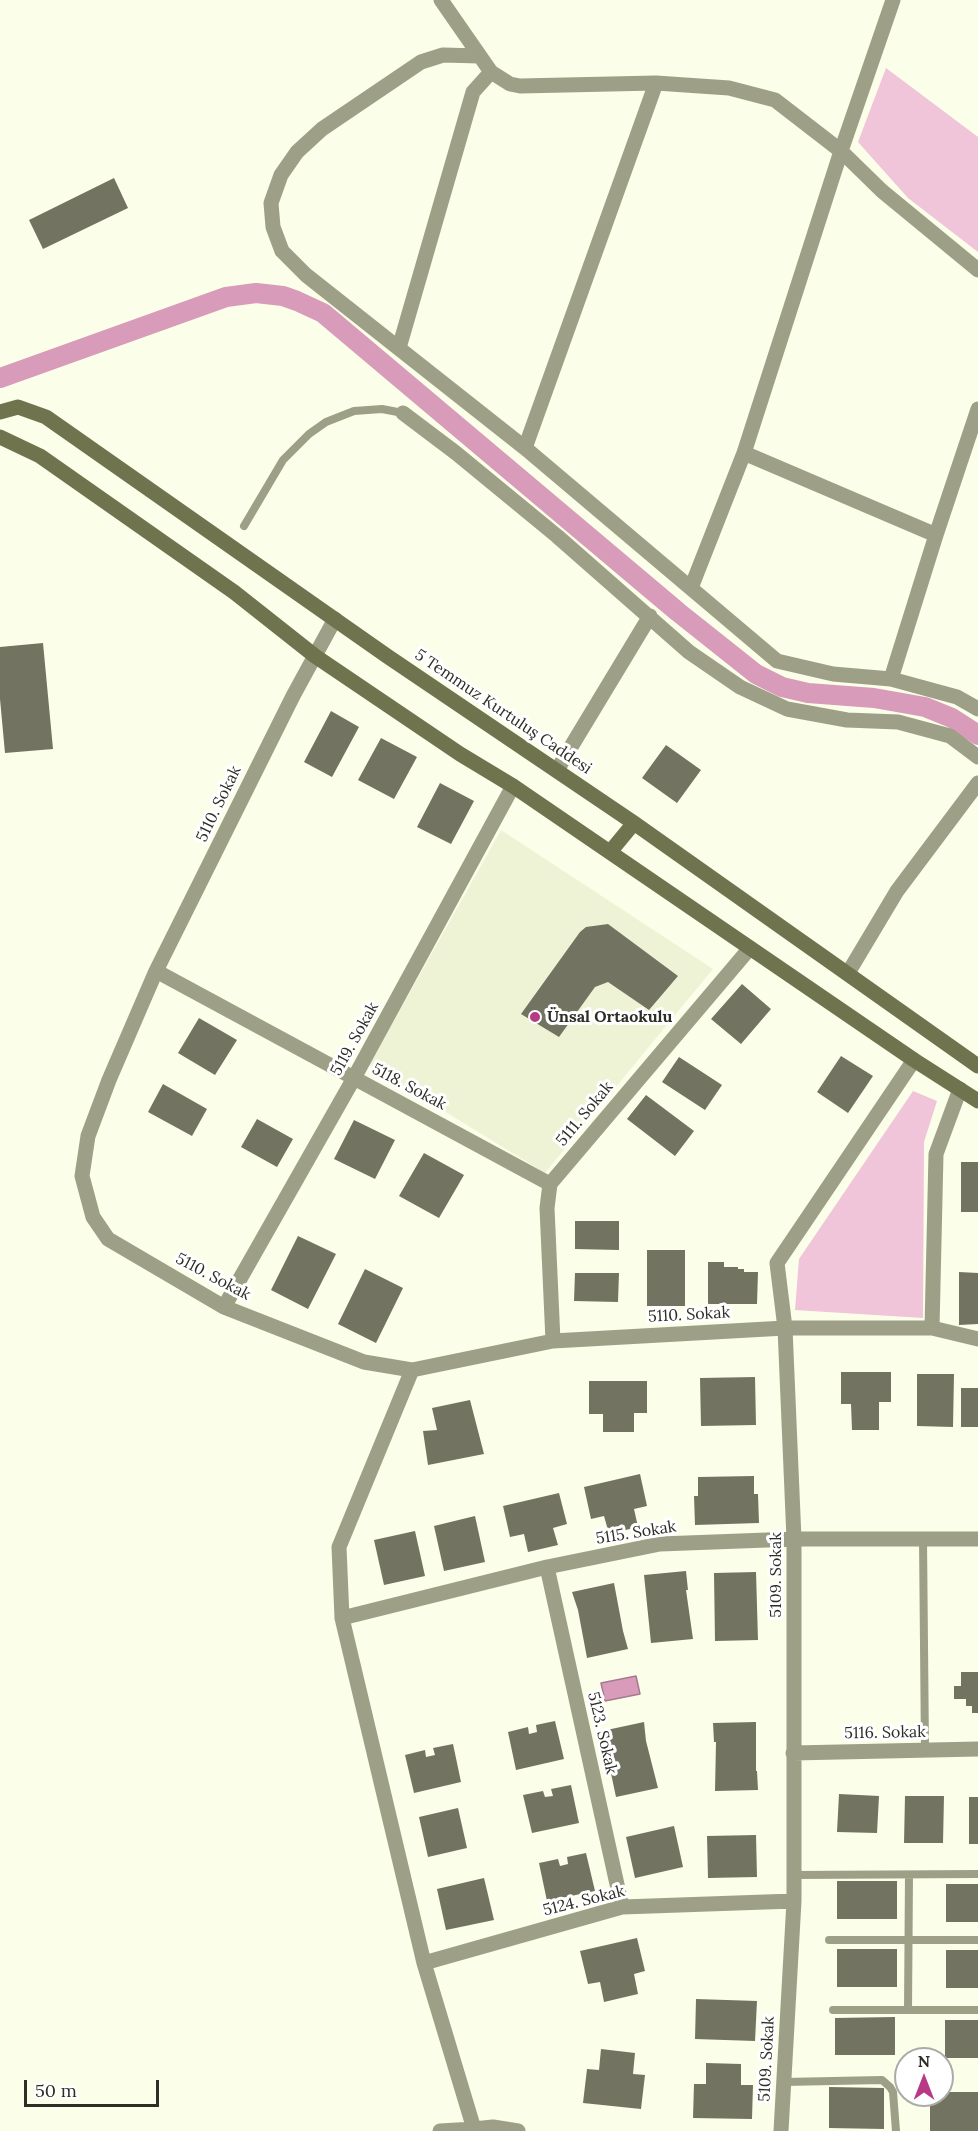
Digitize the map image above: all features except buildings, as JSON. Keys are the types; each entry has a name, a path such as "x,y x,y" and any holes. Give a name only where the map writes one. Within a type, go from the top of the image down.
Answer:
{"main road":[{"name":"5 Temmuz Kurtuluş Caddesi","path":"0,412 18,408 46,417 335,619 634,823 978,1066"},
{"path":"0,437 50,463 234,592 315,656 460,754 513,786 914,1060 978,1101"},
{"path":"609,852 634,823"}],"street":[{"path":"441,0 491,72 500,80 510,84 520,86 656,83 729,88 775,100 841,151 882,191 978,270"},
{"path":"691,588 744,453 841,151 893,0"},
{"path":"479,56 443,55 422,62 322,129 297,152 281,175 271,203 273,227 282,251 306,275 525,448 777,661 833,674 891,678 957,697 978,709"},
{"path":"399,348 473,92 491,72"},
{"path":"525,448 656,83"},
{"path":"891,678 978,409"},
{"path":"404,413 557,536 689,652 740,687 787,709 847,720 898,722 950,736 978,757"},
{"path":"744,453 936,535"},
{"path":"557,770 650,616"},
{"name":"5110. Sokak","path":"335,619 293,696 156,971 109,1080 88,1136 82,1176 93,1217 108,1239 224,1307 364,1362 412,1370 553,1341 784,1328 932,1328 978,1339"},
{"path":"848,973 897,891 978,783"},
{"name":"5119. Sokak","path":"224,1307 354,1078 513,786"},
{"name":"5111. Sokak","path":"550,1184 750,948"},
{"name":"5118. Sokak","path":"156,971 550,1184"},
{"name":"5109. Sokak","path":"781,2131 794,1901 794,1539 784,1328 777,1263 914,1060"},
{"path":"932,1328 936,1154 960,1089"},
{"path":"550,1184 547,1208 553,1341"},
{"path":"412,1370 339,1547 342,1618 424,1963 472,2130"},
{"name":"5115. Sokak","path":"342,1618 546,1567 660,1544 794,1539 978,1539"},
{"name":"5123. Sokak","path":"546,1567 622,1907"},
{"name":"5116. Sokak","path":"793,1753 978,1749"},
{"name":"5124. Sokak","path":"424,1963 622,1907 794,1901"},
{"path":"440,2131 493,2127 518,2131"}],"lane":[{"path":"244,526 283,460 309,434 326,422 354,411 382,409 404,413"},
{"path":"924,1539 925,1750"},
{"path":"794,1875 978,1874"},
{"path":"908,2010 909,1875"},
{"path":"829,1940 978,1940"},
{"path":"833,2010 978,2010"},
{"path":"784,2082 882,2080 890,2087 895,2098 896,2131"}],"shaded area":[{"path":"886,68 978,137 978,252 908,198 858,142"},
{"name":"Ünsal Ortaokulu","path":"501,830 713,969 545,1173 369,1065"},
{"path":"913,1091 937,1101 924,1142 923,1318 795,1310 799,1259"},
{"path":"636,1676 640,1694 605,1701 601,1683"}],"waterway":[{"path":"0,378 226,297 256,293 283,296 297,301 323,313 678,612 756,674 782,687 808,693 874,698 925,707 952,718 978,735"}],"place":[{"name":"Ünsal Ortaokulu","path":"535,1017"}]}
